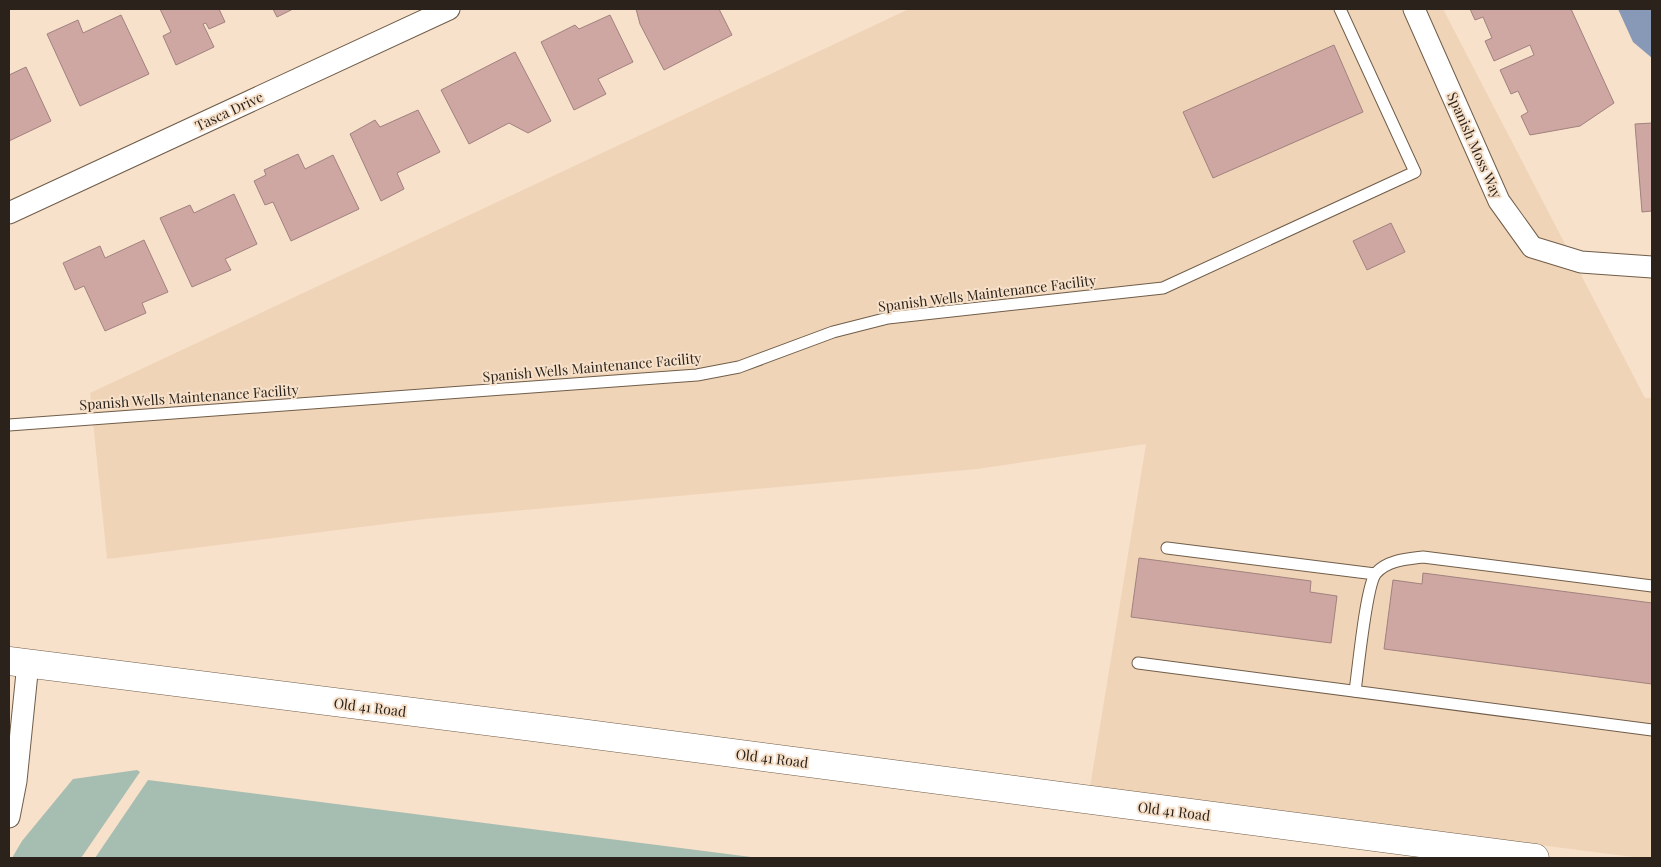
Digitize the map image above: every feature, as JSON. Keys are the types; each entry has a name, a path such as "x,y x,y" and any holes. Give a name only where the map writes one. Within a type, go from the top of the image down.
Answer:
{"street":[{"name":"Tasca Drive","path":"9,213 449,9"},
{"name":"Spanish Moss Way","path":"1414,9 1499,201 1532,247 1581,262 1652,267"},
{"path":"9,817 16,781 18,662"},
{"name":"Old 41 Road","path":"18,662 1535,858"}],"lane":[{"name":"Spanish Wells Maintenance Facility","path":"9,425 697,375 739,367 833,332 888,318 1163,288 1414,172 1340,9"},
{"path":"1168,548 1375,574"},
{"path":"1355,691 1369,593 1375,574 1388,564 1423,557 1652,586"},
{"path":"1138,663 1652,730"}],"shaded area":[{"path":"909,9 1443,9 1645,398 1652,398 1652,858 1090,787 1146,444 977,469 425,519 107,559 90,393"}],"green space":[{"path":"137,770 140,772 81,858 12,858 22,841 73,779"},
{"path":"148,780 759,858 95,858"}],"water":[{"path":"1618,9 1652,9 1652,58 1633,42"}],"building":[{"path":"160,9 219,9 225,22 209,29 206,23 203,24 214,47 176,65 163,36 171,32"},
{"path":"273,9 293,9 277,17"},
{"path":"636,9 719,9 732,35 664,70 640,24"},
{"path":"1470,9 1571,9 1614,103 1580,126 1530,135 1521,116 1528,112 1518,91 1511,94 1500,70 1534,55 1530,45 1494,61 1485,41 1492,38 1483,17 1475,20"},
{"path":"121,15 149,74 80,106 47,34 78,20 83,33"},
{"path":"610,15 633,62 598,79 606,94 574,110 541,42 575,25 579,29"},
{"path":"1334,45 1363,112 1213,178 1183,112"},
{"path":"515,52 551,121 528,133 509,123 469,144 441,90"},
{"path":"26,67 51,121 9,141 9,75"},
{"path":"418,110 440,152 397,173 404,189 381,201 350,134 375,120 380,127"},
{"path":"1652,123 1652,211 1642,212 1635,124"},
{"path":"298,154 305,169 333,155 359,209 291,241 273,202 265,205 254,181 266,175 264,170"},
{"path":"234,194 257,244 225,259 231,270 192,287 160,218 190,205 194,213"},
{"path":"1391,223 1405,252 1367,270 1353,241"},
{"path":"144,240 168,292 142,303 146,313 105,331 84,286 75,290 63,263 100,246 105,258"},
{"path":"1139,558 1311,581 1310,592 1337,596 1331,643 1131,617"},
{"path":"1423,573 1652,603 1652,684 1384,649 1393,580 1422,584"}]}
